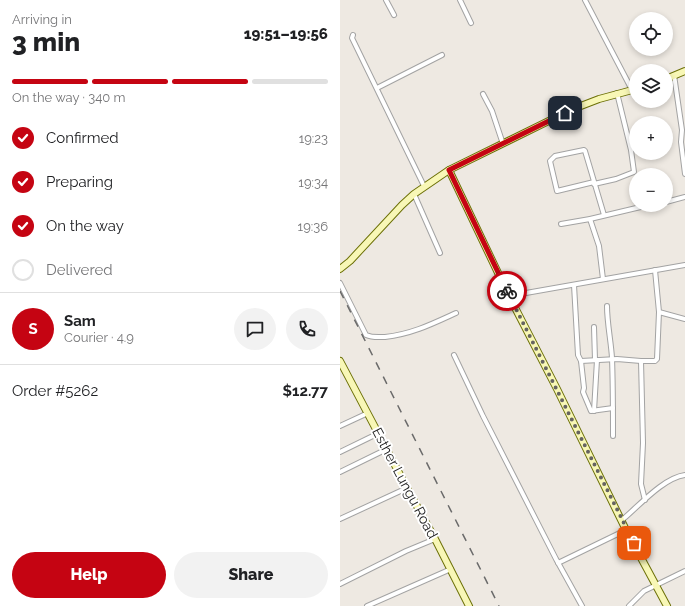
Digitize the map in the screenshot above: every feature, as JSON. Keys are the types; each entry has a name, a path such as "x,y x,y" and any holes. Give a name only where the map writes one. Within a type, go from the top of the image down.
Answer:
{"street":[{"path":"386,0 394,15"},
{"path":"460,0 471,23"},
{"path":"585,0 629,80"},
{"path":"353,35 352,38 424,186"},
{"path":"377,88 442,55"},
{"path":"685,71 674,76 682,130 681,142 685,174"},
{"path":"340,269 350,261 414,194 449,170 573,109 629,90"},
{"path":"604,215 594,183 584,150 555,156 550,161 557,192 594,183 616,179 634,172 632,150 617,93"},
{"path":"483,94 492,111 503,144"},
{"path":"449,170 509,296 626,530 667,606"},
{"path":"414,194 440,253"},
{"path":"673,200 685,197"},
{"path":"561,224 629,209"},
{"path":"590,219 599,246 603,279"},
{"path":"509,296 685,265"},
{"path":"581,361 612,359 655,361 657,359 659,312 654,270"},
{"path":"340,283 366,335 372,338 398,336 410,333 456,313"},
{"path":"574,285 578,355 581,361 584,388 583,392 590,410 594,411 613,408"},
{"path":"607,306 612,359 613,436"},
{"path":"659,312 685,319"},
{"path":"594,327 596,360 594,411"},
{"path":"454,355 558,563 582,606"},
{"name":"Esther Lungu Road","path":"340,361 451,569 469,606"},
{"path":"641,361 643,443 641,484 645,500"},
{"path":"340,426 368,413"},
{"path":"340,452 379,433"},
{"path":"340,472 387,449"},
{"path":"622,520 664,484 685,475"},
{"path":"340,519 407,488"},
{"path":"558,563 626,530"},
{"path":"340,584 406,551 435,539"},
{"path":"367,606 451,569"},
{"path":"629,606 644,591 685,571"}],"railway":[{"path":"340,291 499,606"}],"way so far":[{"path":"507,291 626,530 634,543"}],"route":[{"path":"507,291 449,170 565,113"}]}
